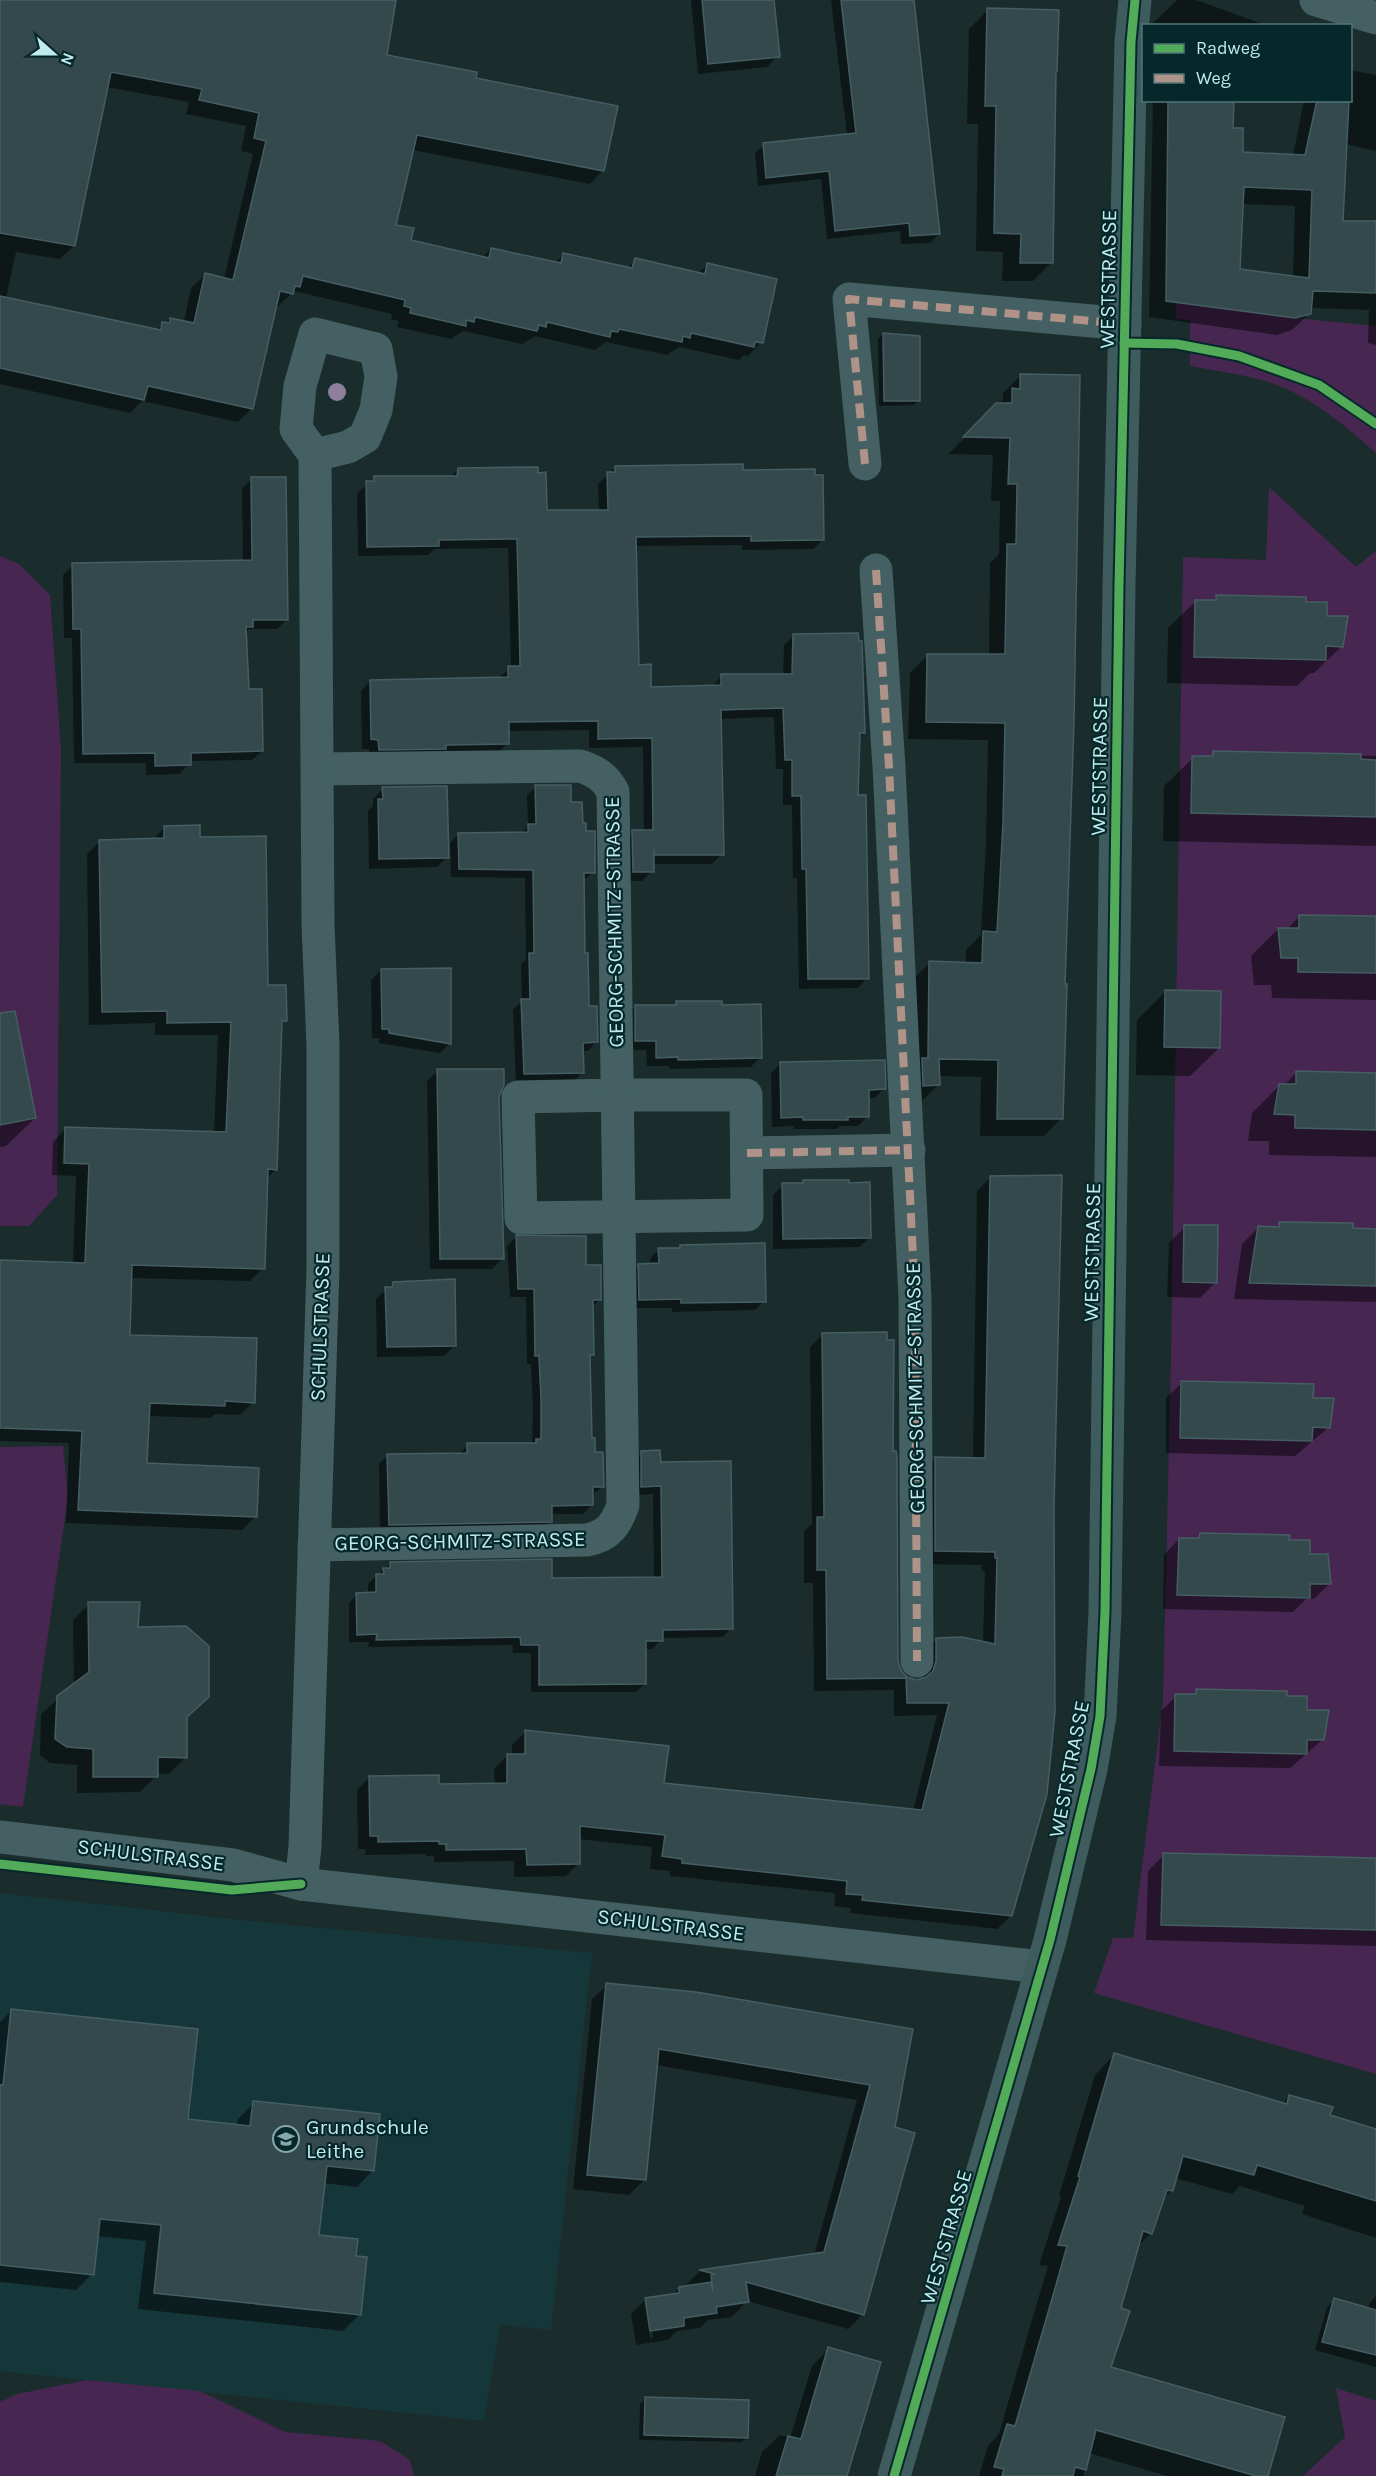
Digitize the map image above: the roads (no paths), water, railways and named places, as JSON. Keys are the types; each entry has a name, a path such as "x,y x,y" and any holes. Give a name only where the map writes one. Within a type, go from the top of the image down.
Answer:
{"street":[{"name":"WESTSTRASSE","path":"894,2476 1041,1967 1091,1769 1100,1716 1105,1612 1119,585 1131,42 1135,0"},
{"path":"1316,0 1376,18"},
{"path":"865,464 849,299 1125,324"},
{"path":"315,455 319,769"},
{"name":"GEORG-SCHMITZ-STRASSE","path":"876,570 889,767 915,1298 917,1661"},
{"name":"GEORG-SCHMITZ-STRASSE","path":"314,1545 587,1540 609,1531 619,1518 623,1505 613,792 608,782 593,770 580,766 319,769"},
{"name":"SCHULSTRASSE","path":"301,1884 305,1847 323,1268 323,1044 318,924 319,769"},
{"path":"618,1095 746,1095 747,1215 521,1218 518,1097 618,1095"},
{"path":"747,1153 909,1150"},
{"name":"SCHULSTRASSE","path":"0,1837 233,1865 301,1884 1041,1967"}],"place":[{"name":"Grundschule Leithe","path":"286,2139"}]}
